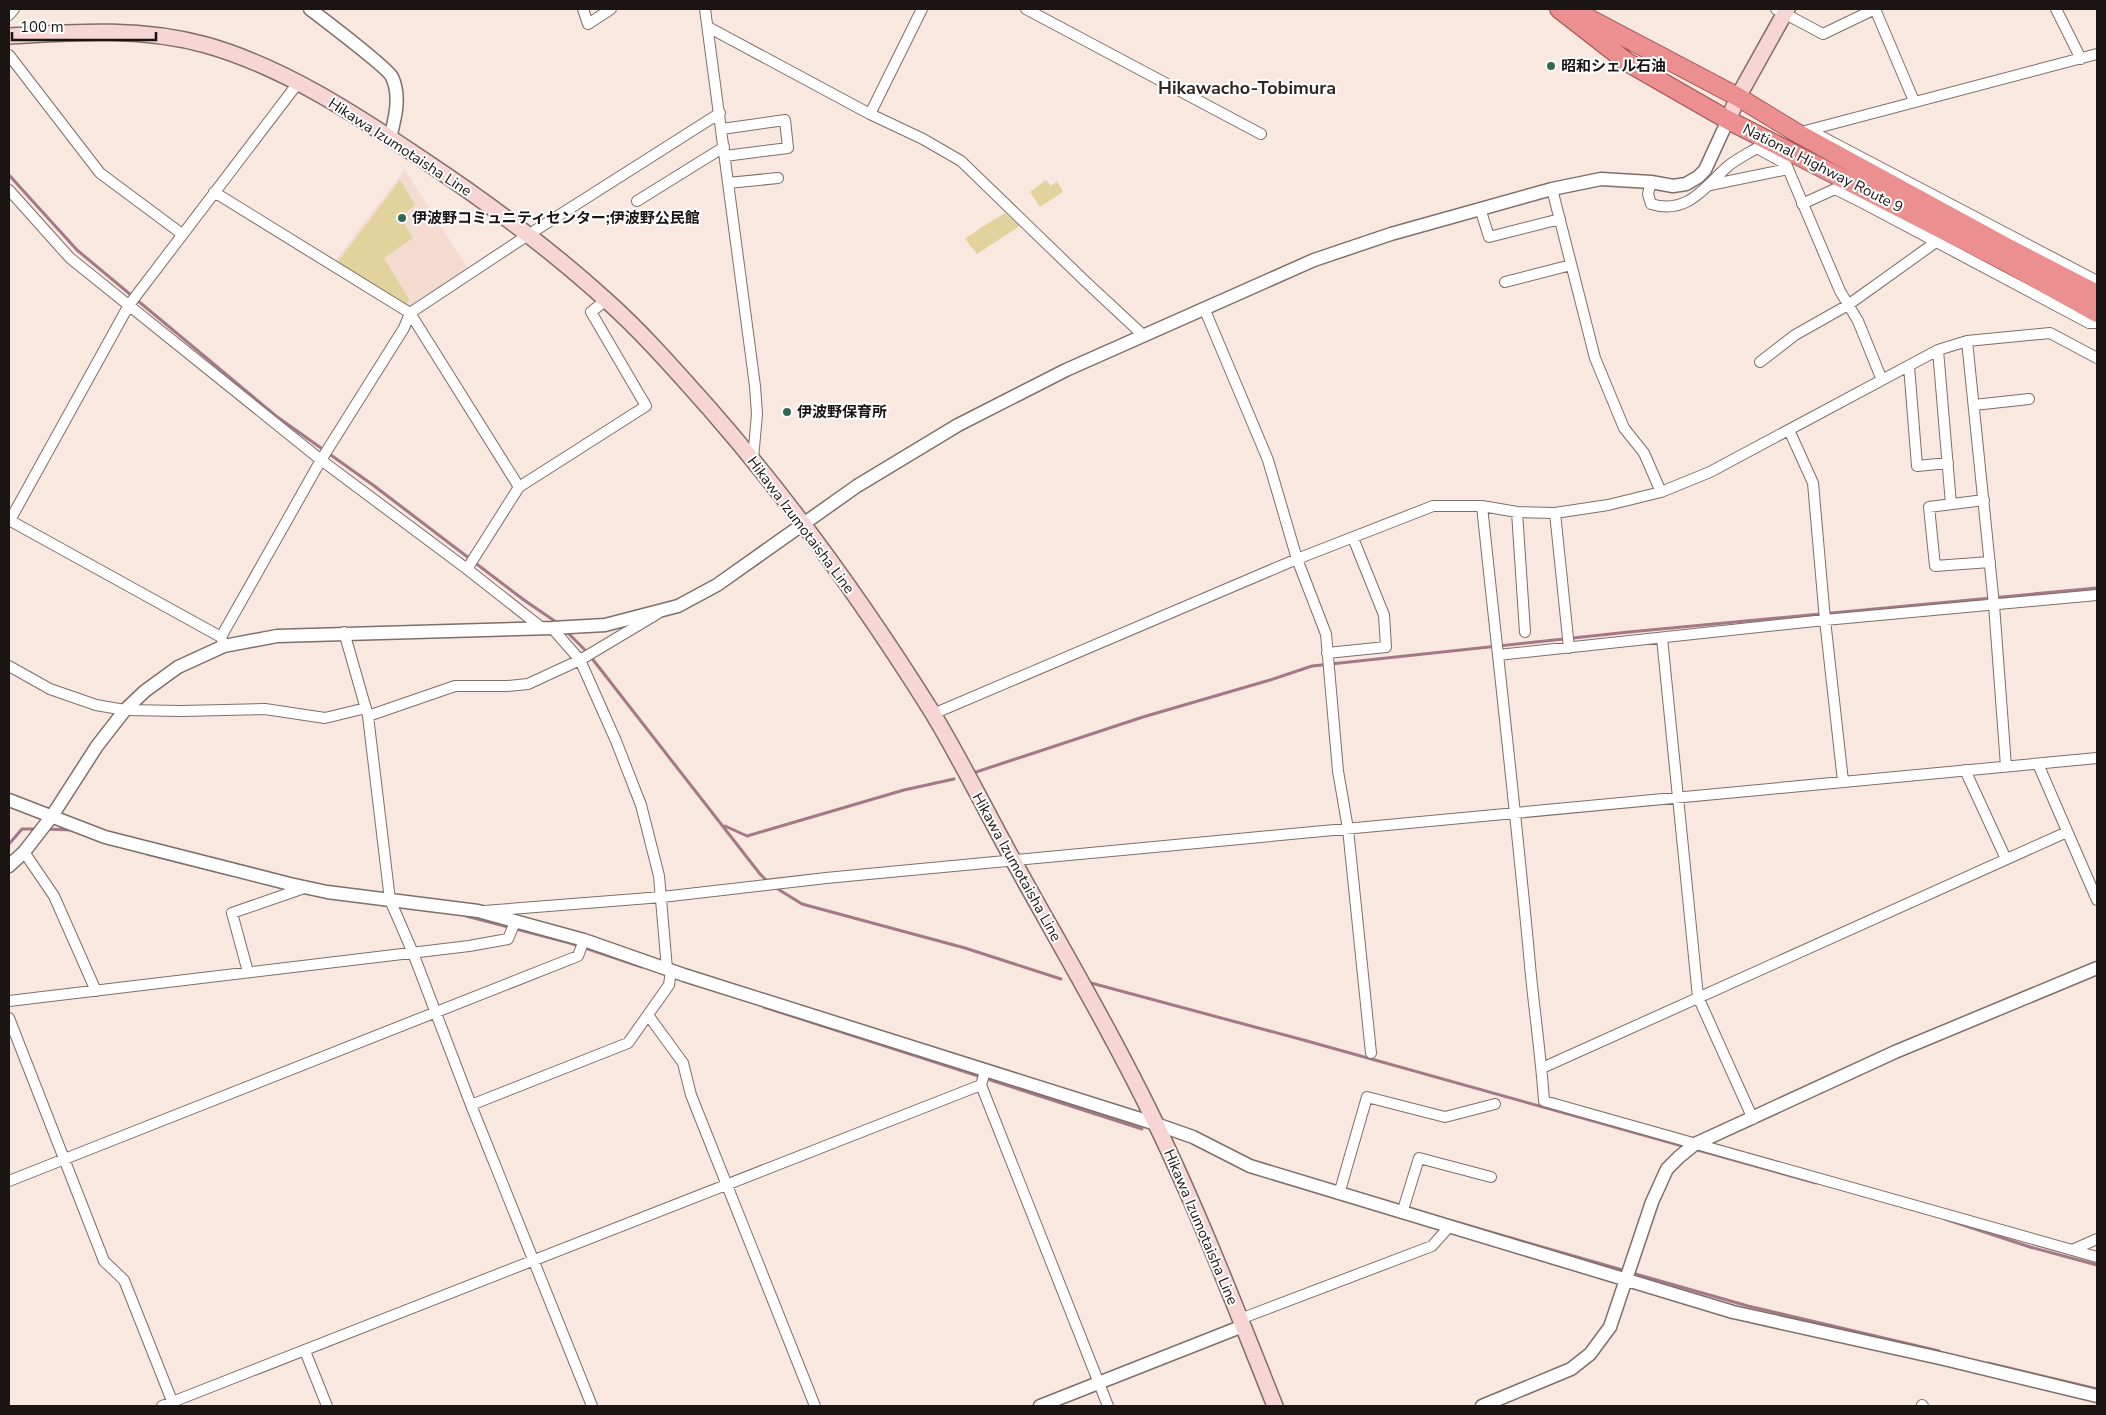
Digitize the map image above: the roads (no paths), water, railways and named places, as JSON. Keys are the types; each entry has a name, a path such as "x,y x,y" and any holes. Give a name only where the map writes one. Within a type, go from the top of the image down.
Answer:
{"highway":[{"name":"National Highway Route 9","path":"1559,9 1627,62 1728,120 1858,185 2097,294"},
{"name":"National Highway Route 9","path":"1581,11 1803,132 2006,254 2097,313"}],"main road":[{"path":"1728,120 1785,12"},
{"name":"Hikawa Izumotaisha Line","path":"9,36 95,30 161,36 214,48 251,61 298,83 390,138 463,186 528,235 606,300 662,355 753,458 803,522 933,714 1087,993 1156,1124 1207,1237 1275,1406"}],"street":[{"path":"9,15 14,9"},
{"path":"310,9 392,75 397,92 394,123 390,138"},
{"path":"583,9 588,24 611,9"},
{"path":"705,9 755,386 757,414 753,458"},
{"path":"1026,9 1261,134"},
{"path":"1785,12 1799,9"},
{"path":"1785,12 1823,34 1875,9 1914,101"},
{"path":"2056,9 2081,58"},
{"path":"870,114 918,10"},
{"path":"708,27 870,114 923,139 960,161 1143,335"},
{"path":"1803,132 2097,54"},
{"path":"9,55 100,173 182,234"},
{"path":"223,642 9,521 129,305 298,83"},
{"path":"223,642 321,460 404,328 410,314 528,235 720,114"},
{"path":"637,201 724,151 788,148 785,120 722,129"},
{"path":"9,866 24,852 52,816 97,746 125,710 145,691 178,667 223,642 277,636 344,632 604,625 678,606 717,585 803,522 857,486 958,425 1066,370 1314,260 1390,234 1552,189 1601,179 1651,182 1673,186 1686,184 1705,170 1728,120"},
{"path":"1803,132 2097,281"},
{"path":"1651,182 1648,194 1651,204 1661,207 1682,204 1699,196 1728,166 1757,148 1786,164 1840,291 1858,321 1882,380"},
{"path":"1710,185 1788,169"},
{"path":"728,183 778,178"},
{"path":"1858,185 1865,204"},
{"path":"1552,189 1594,358 1624,428 1644,453 1661,492"},
{"path":"1802,204 1835,189 2089,323 2097,323"},
{"path":"9,190 70,258 321,460 547,628 580,660 616,741 641,805 659,876 669,985 628,1043 471,1105"},
{"path":"214,192 410,314 519,487"},
{"path":"1480,208 1489,237 1560,218"},
{"path":"1760,362 1795,335 1848,305 1936,242"},
{"path":"1980,265 2006,254 2037,249"},
{"path":"1505,282 1571,265"},
{"path":"467,569 519,487 646,406 591,312 606,300"},
{"path":"1204,308 1268,460 1297,559 1326,634 1338,771 1348,829 1371,1053"},
{"path":"933,714 1297,559 1433,506 1482,506 1517,512 1555,513 1608,505 1661,492 1710,472 1938,350 1967,341 2050,333 2097,358"},
{"path":"1967,341 1994,605 2006,766"},
{"path":"1938,350 1951,504"},
{"path":"1909,366 1917,466 1948,463"},
{"path":"1974,405 2028,399"},
{"path":"1789,430 1813,484 1825,620 1843,780"},
{"path":"1984,500 1928,507 1935,566 1990,562"},
{"path":"1482,506 1516,812 1544,1101 2097,1257"},
{"path":"1517,512 1525,632"},
{"path":"1555,513 1569,648"},
{"path":"1327,653 1386,647 1384,615 1353,538"},
{"path":"1498,655 1825,620 2097,595"},
{"path":"9,666 50,689 96,705 125,710 264,709 325,718 367,712 455,686 528,684 580,660 662,611"},
{"path":"344,632 367,712 390,900 413,953 471,1105 592,1406"},
{"path":"1662,638 1698,997 1753,1119"},
{"path":"478,911 662,896 826,878 1843,780 2097,758"},
{"path":"2038,764 2097,900"},
{"path":"1965,770 2006,859"},
{"path":"9,800 106,837 307,887 478,911 584,940 669,970 1156,1124 1193,1137 1250,1166 1402,1213 1733,1312 1915,1352 2097,1396"},
{"path":"1542,1068 2067,832"},
{"path":"24,852 54,896 96,991"},
{"path":"248,972 232,913 307,887"},
{"path":"9,1001 413,953 508,939 515,922"},
{"path":"9,1181 578,956 584,940"},
{"path":"1482,1406 1571,1370 1590,1354 1610,1327 1652,1202 1667,1169 1695,1144 1753,1119 1894,1052 2097,968"},
{"path":"648,1015 683,1063 691,1095 815,1406"},
{"path":"9,1018 104,1262 124,1280 173,1404"},
{"path":"986,1071 981,1085 1108,1406"},
{"path":"162,1406 173,1404 981,1085"},
{"path":"1340,1194 1367,1097 1445,1117 1495,1104"},
{"path":"1402,1213 1419,1158 1491,1177"},
{"path":"1040,1406 1432,1246 1449,1227"},
{"path":"2072,1250 2097,1239"},
{"path":"305,1351 327,1406"}],"waterway":[{"path":"9,175 77,250 276,416 373,485 524,600 559,624"},
{"path":"973,773 1143,717 1312,666 1629,632 2097,588"},
{"path":"567,632 587,652 768,882"},
{"path":"725,826 747,836 904,790 954,779"},
{"path":"9,844 22,829 37,829"},
{"path":"46,829 72,830"},
{"path":"147,854 231,875"},
{"path":"773,886 802,904 965,948 1061,979"},
{"path":"466,916 570,943 642,967"},
{"path":"1091,983 1686,1147"},
{"path":"764,1007 1142,1129"},
{"path":"1694,1149 1816,1183"},
{"path":"1945,1219 2030,1247 2097,1265"},
{"path":"1452,1221 1626,1271"},
{"path":"1632,1273 1748,1306 1939,1351"},
{"path":"1988,1363 2097,1389"}],"place":[{"name":"昭和シェル石油","path":"1551,66"},
{"name":"伊波野コミュニティセンター;伊波野公民館","path":"402,218"},
{"name":"伊波野保育所","path":"787,412"}],"district":[{"name":"Hikawacho-Tobimura","path":"1247,88"}]}
